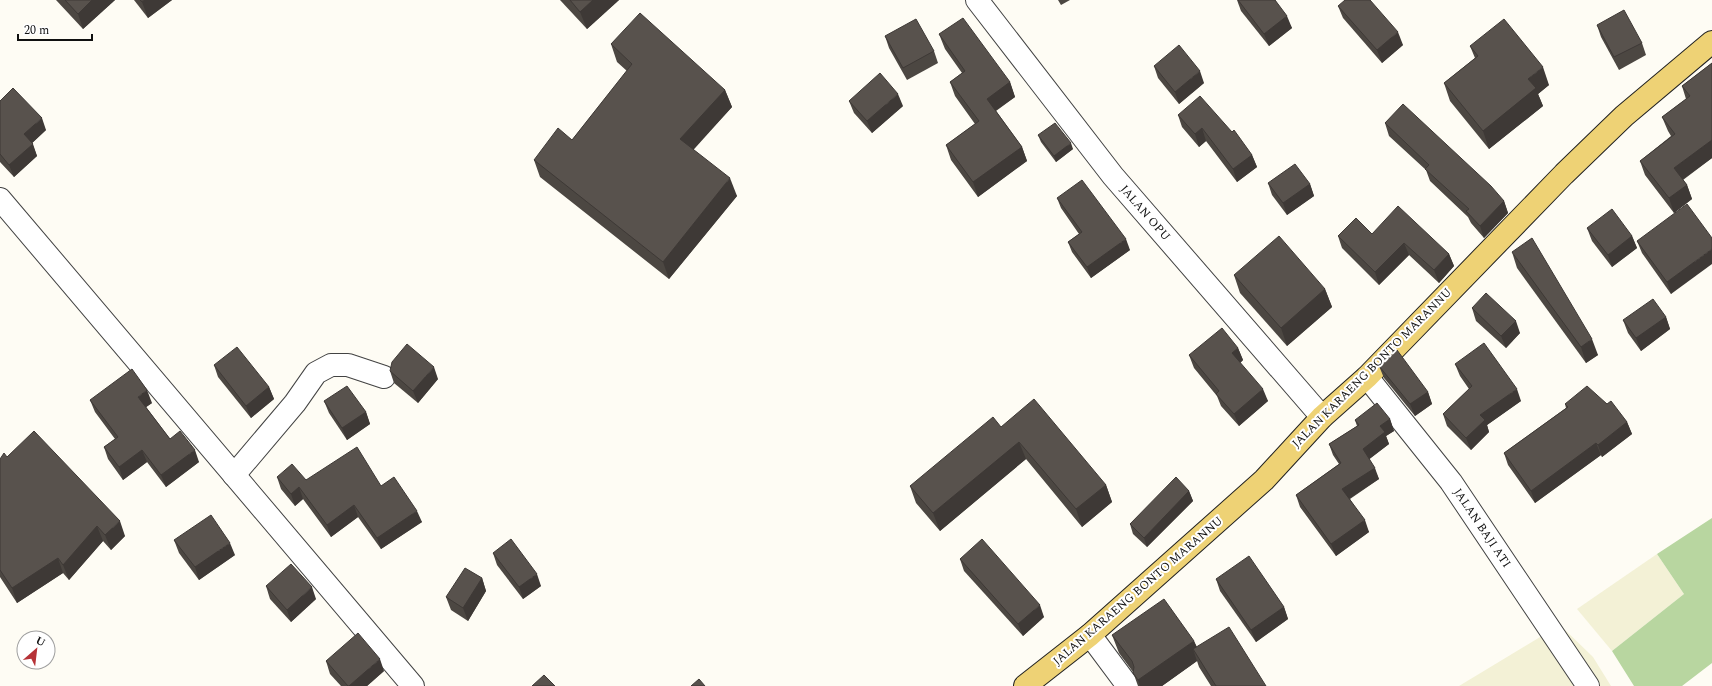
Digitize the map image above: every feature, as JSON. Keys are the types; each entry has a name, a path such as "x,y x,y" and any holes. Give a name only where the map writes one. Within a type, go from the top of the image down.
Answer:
{"main road":[{"name":"JALAN KARAENG BONTO MARANNU","path":"1025,686 1090,635 1264,480 1322,417 1367,377 1564,174 1624,116 1712,42"}],"street":[{"name":"JALAN OPU","path":"977,0 1113,176 1322,417"},
{"path":"0,199 413,686"},
{"path":"234,475 295,403 316,372 330,365 348,365 384,377"},
{"name":"JALAN BAJI ATI","path":"1367,377 1451,482 1588,686"},
{"path":"1090,635 1128,686"}],"shaded area":[{"path":"1657,554 1684,594 1612,651 1577,609"},
{"path":"1560,625 1593,657 1611,686 1459,686"}],"green space":[{"path":"1712,518 1712,663 1682,686 1634,686 1612,651 1684,594 1657,554"}],"building":[{"path":"65,0 92,0 78,14"},
{"path":"570,0 593,0 580,12"},
{"path":"1238,0 1275,0 1287,16 1264,34"},
{"path":"1345,0 1370,0 1398,32 1377,50 1338,6"},
{"path":"1624,10 1642,43 1614,57 1597,25"},
{"path":"640,13 725,90 680,139 730,178 663,262 534,160 558,128 572,140 632,64 611,44"},
{"path":"963,18 1010,82 987,99 1022,147 973,182 946,145 979,121 950,82 965,71 939,34"},
{"path":"916,19 934,51 903,68 885,36"},
{"path":"1504,19 1543,67 1528,79 1536,88 1483,131 1444,83 1478,56 1470,46"},
{"path":"1179,45 1200,71 1175,92 1154,66"},
{"path":"1712,63 1712,140 1674,168 1687,185 1669,198 1640,161 1675,134 1662,117 1690,96 1682,86"},
{"path":"880,73 898,94 867,121 849,101"},
{"path":"13,88 42,118 24,134 33,144 9,165 0,154 0,101"},
{"path":"1200,96 1232,132 1234,130 1252,155 1233,169 1202,128 1195,134 1178,115"},
{"path":"1403,104 1491,186 1504,201 1480,226 1466,211 1469,209 1425,169 1429,165 1385,123"},
{"path":"1055,123 1071,143 1054,156 1038,135"},
{"path":"1295,164 1310,184 1283,203 1268,183"},
{"path":"1082,180 1126,239 1087,267 1068,242 1082,232 1057,198"},
{"path":"1687,204 1712,238 1712,249 1667,282 1637,241"},
{"path":"1398,206 1449,254 1434,270 1404,243 1375,272 1338,236 1356,218 1372,234"},
{"path":"1612,209 1632,236 1608,255 1587,228"},
{"path":"1279,236 1325,289 1281,328 1234,275"},
{"path":"1532,238 1592,339 1581,347 1512,252"},
{"path":"1486,293 1516,321 1501,336 1472,308"},
{"path":"1653,299 1666,317 1636,338 1623,320"},
{"path":"1222,328 1238,348 1232,353 1263,389 1234,414 1216,394 1219,391 1189,355"},
{"path":"1484,343 1517,389 1480,415 1485,420 1466,438 1443,414 1472,386 1455,364"},
{"path":"407,344 434,367 413,391 390,371 392,362"},
{"path":"237,347 269,387 246,406 214,365"},
{"path":"1397,350 1428,392 1410,404 1379,366"},
{"path":"132,369 147,390 138,397 170,439 180,431 195,450 161,475 142,450 119,467 104,447 118,437 90,400"},
{"path":"347,386 366,412 342,428 324,401"},
{"path":"1587,386 1607,404 1611,401 1627,422 1598,445 1596,443 1531,491 1504,453 1568,407 1565,404"},
{"path":"1034,399 1106,485 1076,509 1019,442 933,513 910,486 993,417 1001,427"},
{"path":"1377,403 1390,419 1380,426 1385,432 1363,449 1375,468 1342,489 1365,520 1331,544 1296,495 1341,463 1329,444 1359,425 1355,420"},
{"path":"34,431 120,521 105,535 97,526 63,565 58,558 12,588 0,570 0,459 4,453 7,457"},
{"path":"357,447 381,486 394,477 417,511 377,538 354,505 327,525 299,487 291,494 277,477 292,464 306,480"},
{"path":"1176,477 1189,491 1144,538 1130,524"},
{"path":"211,515 230,543 195,567 174,540"},
{"path":"511,539 537,574 519,587 493,553"},
{"path":"982,539 1040,605 1018,624 960,559"},
{"path":"1249,556 1284,607 1251,630 1216,579"},
{"path":"291,564 312,587 287,610 266,586"},
{"path":"465,568 482,578 463,608 446,597"},
{"path":"1164,599 1194,641 1138,680 1133,673 1134,667 1132,661 1112,635"},
{"path":"1229,627 1266,686 1216,686 1193,649"},
{"path":"358,633 380,659 348,686 326,661"},
{"path":"544,675 555,686 532,686"},
{"path":"699,679 705,686 691,686"}]}
